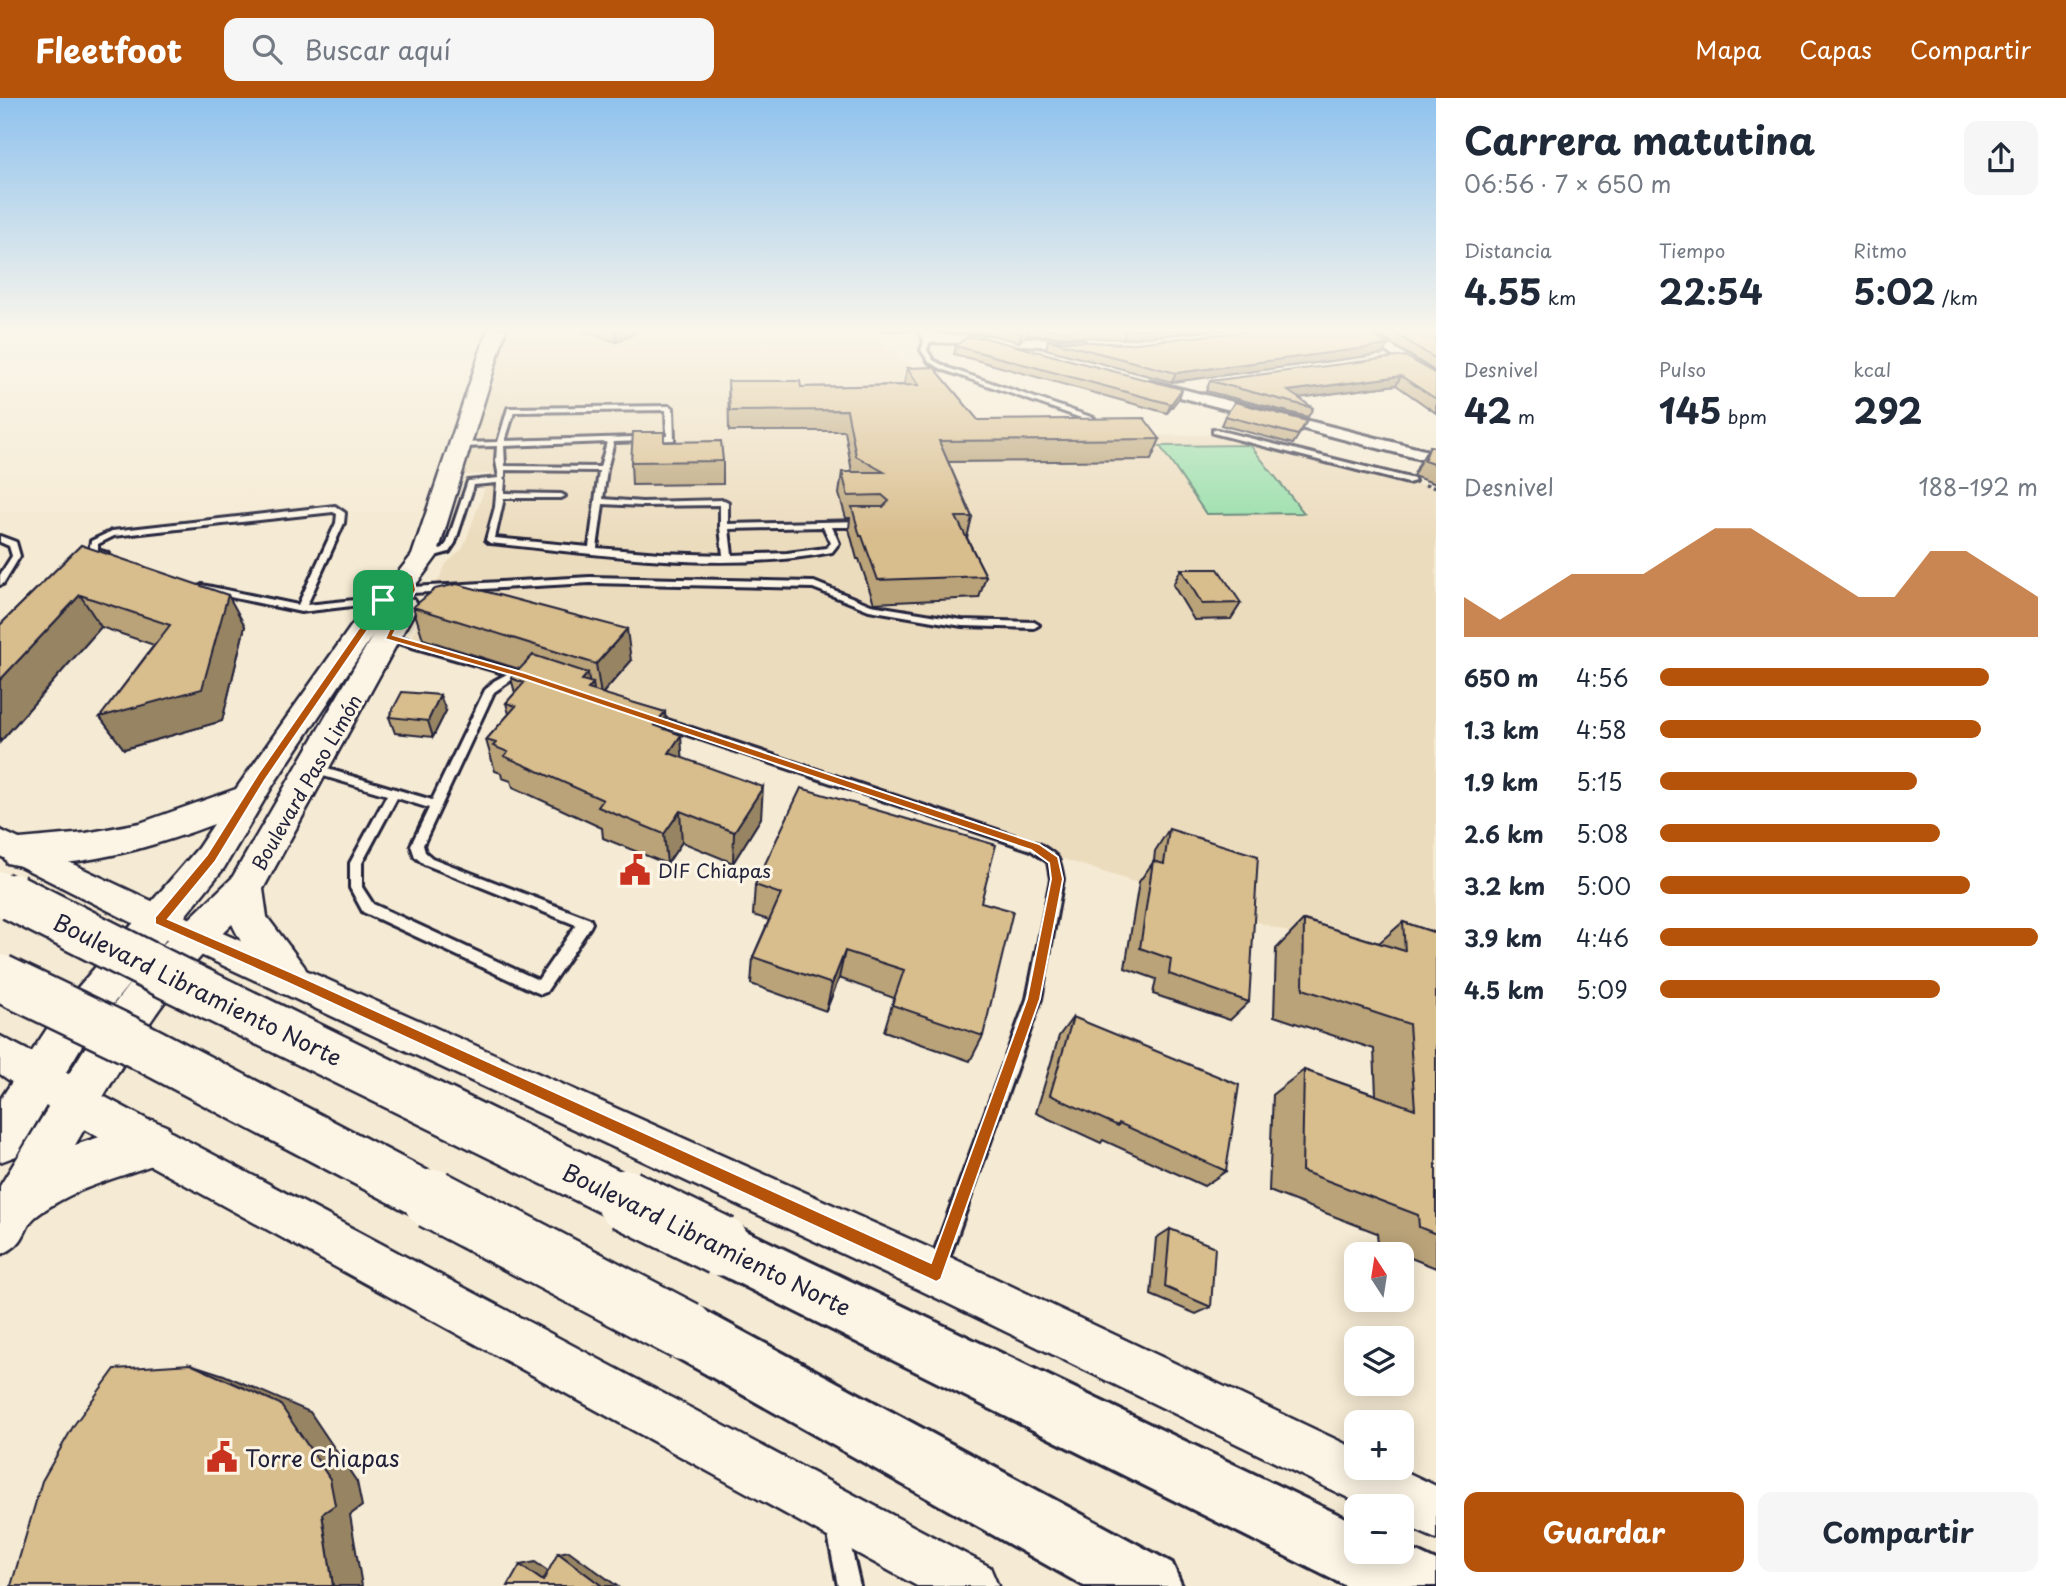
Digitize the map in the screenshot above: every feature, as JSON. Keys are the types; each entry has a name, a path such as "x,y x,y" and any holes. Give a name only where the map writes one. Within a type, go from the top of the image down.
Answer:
{"highway":[{"name":"Boulevard Libramiento Norte","path":"7,862 177,980 1416,1586"},
{"path":"0,978 127,1039 685,1331 1149,1586"}],"main road":[{"name":"Boulevard Paso Limón","path":"164,942 247,798 375,635 415,574 475,398"},
{"name":"Boulevard Paso Limón","path":"164,942 245,889 314,769 375,635 383,600 415,574"},
{"path":"7,862 143,836 247,798"},
{"path":"245,889 249,920 265,947 290,978"},
{"path":"0,1140 117,1034 164,942"},
{"path":"10,1215 57,1089"},
{"path":"10,1215 57,1174 104,1156 152,1143"}],"street":[{"path":"1201,398 1436,458"},
{"path":"7,862 164,942 290,978 936,1273 1436,1513"},
{"path":"0,1054 152,1143 833,1509 960,1584"}],"lane":[{"path":"1033,398 1090,418"},
{"path":"460,445 500,444 671,438 668,408 511,410 500,444 498,456 501,468 500,495 490,540 728,557 802,555 830,550 835,543 827,526"},
{"path":"1216,431 1411,481"},
{"path":"593,549 603,469 611,440"},
{"path":"501,468 603,469"},
{"path":"415,574 452,543 471,483 501,480"},
{"path":"500,495 561,496"},
{"path":"598,501 642,504 724,502 728,557"},
{"path":"118,560 93,551 94,542 112,534 335,509 341,513 340,523 301,608"},
{"path":"724,527 879,523"},
{"path":"0,539 13,544 16,556 0,582"},
{"path":"415,574 814,585 882,610 962,623 1034,625"},
{"path":"197,587 301,608 383,600"},
{"path":"375,635 534,679"},
{"path":"393,795 356,863 356,888 368,908 541,988 585,923 428,861 419,854 417,845 490,690 502,679 521,675"},
{"path":"640,715 1035,847 1054,860 1057,879 1034,999 936,1273"},
{"path":"314,769 393,795 437,806"},
{"path":"833,1509 849,1586"}],"shaded area":[{"path":"485,398 949,398 982,437 1226,435 1436,488 1436,980 407,646 446,564 463,548 490,474 460,475"}],"green space":[{"path":"1250,445 1304,513 1206,514 1160,446"}],"building":[{"path":"729,398 960,398 978,420 1144,418 1160,439 939,441 972,517 956,517 986,576 878,580 860,536 852,507 883,507 889,501 882,495 848,496 842,472 884,472 856,456 847,410 730,411"},
{"path":"1150,398 1175,398 1171,404"},
{"path":"1277,398 1299,398 1313,408"},
{"path":"1235,402 1307,421 1298,435 1225,416"},
{"path":"633,432 664,432 664,442 721,441 723,461 631,462"},
{"path":"1430,446 1436,448 1436,465 1424,461"},
{"path":"81,545 228,595 202,689 100,717 170,625 80,595 0,680 0,625"},
{"path":"1181,569 1218,569 1241,603 1202,604"},
{"path":"457,584 627,629 596,664 413,607 435,589"},
{"path":"533,655 588,673 582,680 593,683 588,689 665,712 654,725 681,735 669,753 763,787 734,832 680,811 664,834 598,807 603,800 504,756 508,752 493,746 496,743 486,740 516,706 506,703 524,683 511,678"},
{"path":"402,692 440,695 428,721 389,717"},
{"path":"801,788 996,845 981,902 1013,911 983,1036 892,1005 904,970 845,951 832,984 753,957 781,894 755,885"},
{"path":"1169,829 1258,856 1249,1002 1169,974 1171,959 1140,948 1153,861 1164,864"},
{"path":"1304,920 1405,951 1403,922 1436,933 1436,1234 1419,1227 1418,1215 1302,1171 1304,1070 1415,1109 1409,1024 1303,989"},
{"path":"1073,1017 1239,1085 1226,1171 1050,1095"},
{"path":"1170,1229 1215,1247 1211,1307 1165,1287"},
{"name":"Torre Chiapas","path":"190,1364 280,1404 330,1479 335,1505 322,1514 333,1586 11,1586 42,1481 74,1425 115,1369"},
{"path":"558,1553 602,1586 508,1586 520,1565 543,1581"}],"place":[{"name":"DIF Chiapas","path":"635,870"},
{"name":"Torre Chiapas","path":"222,1457"}],"route":[{"path":"409,576 412,590 388,637 521,675 1035,847 1054,860 1057,879 1034,999 936,1273 159,920 211,858 261,777 383,600 409,576"}]}
